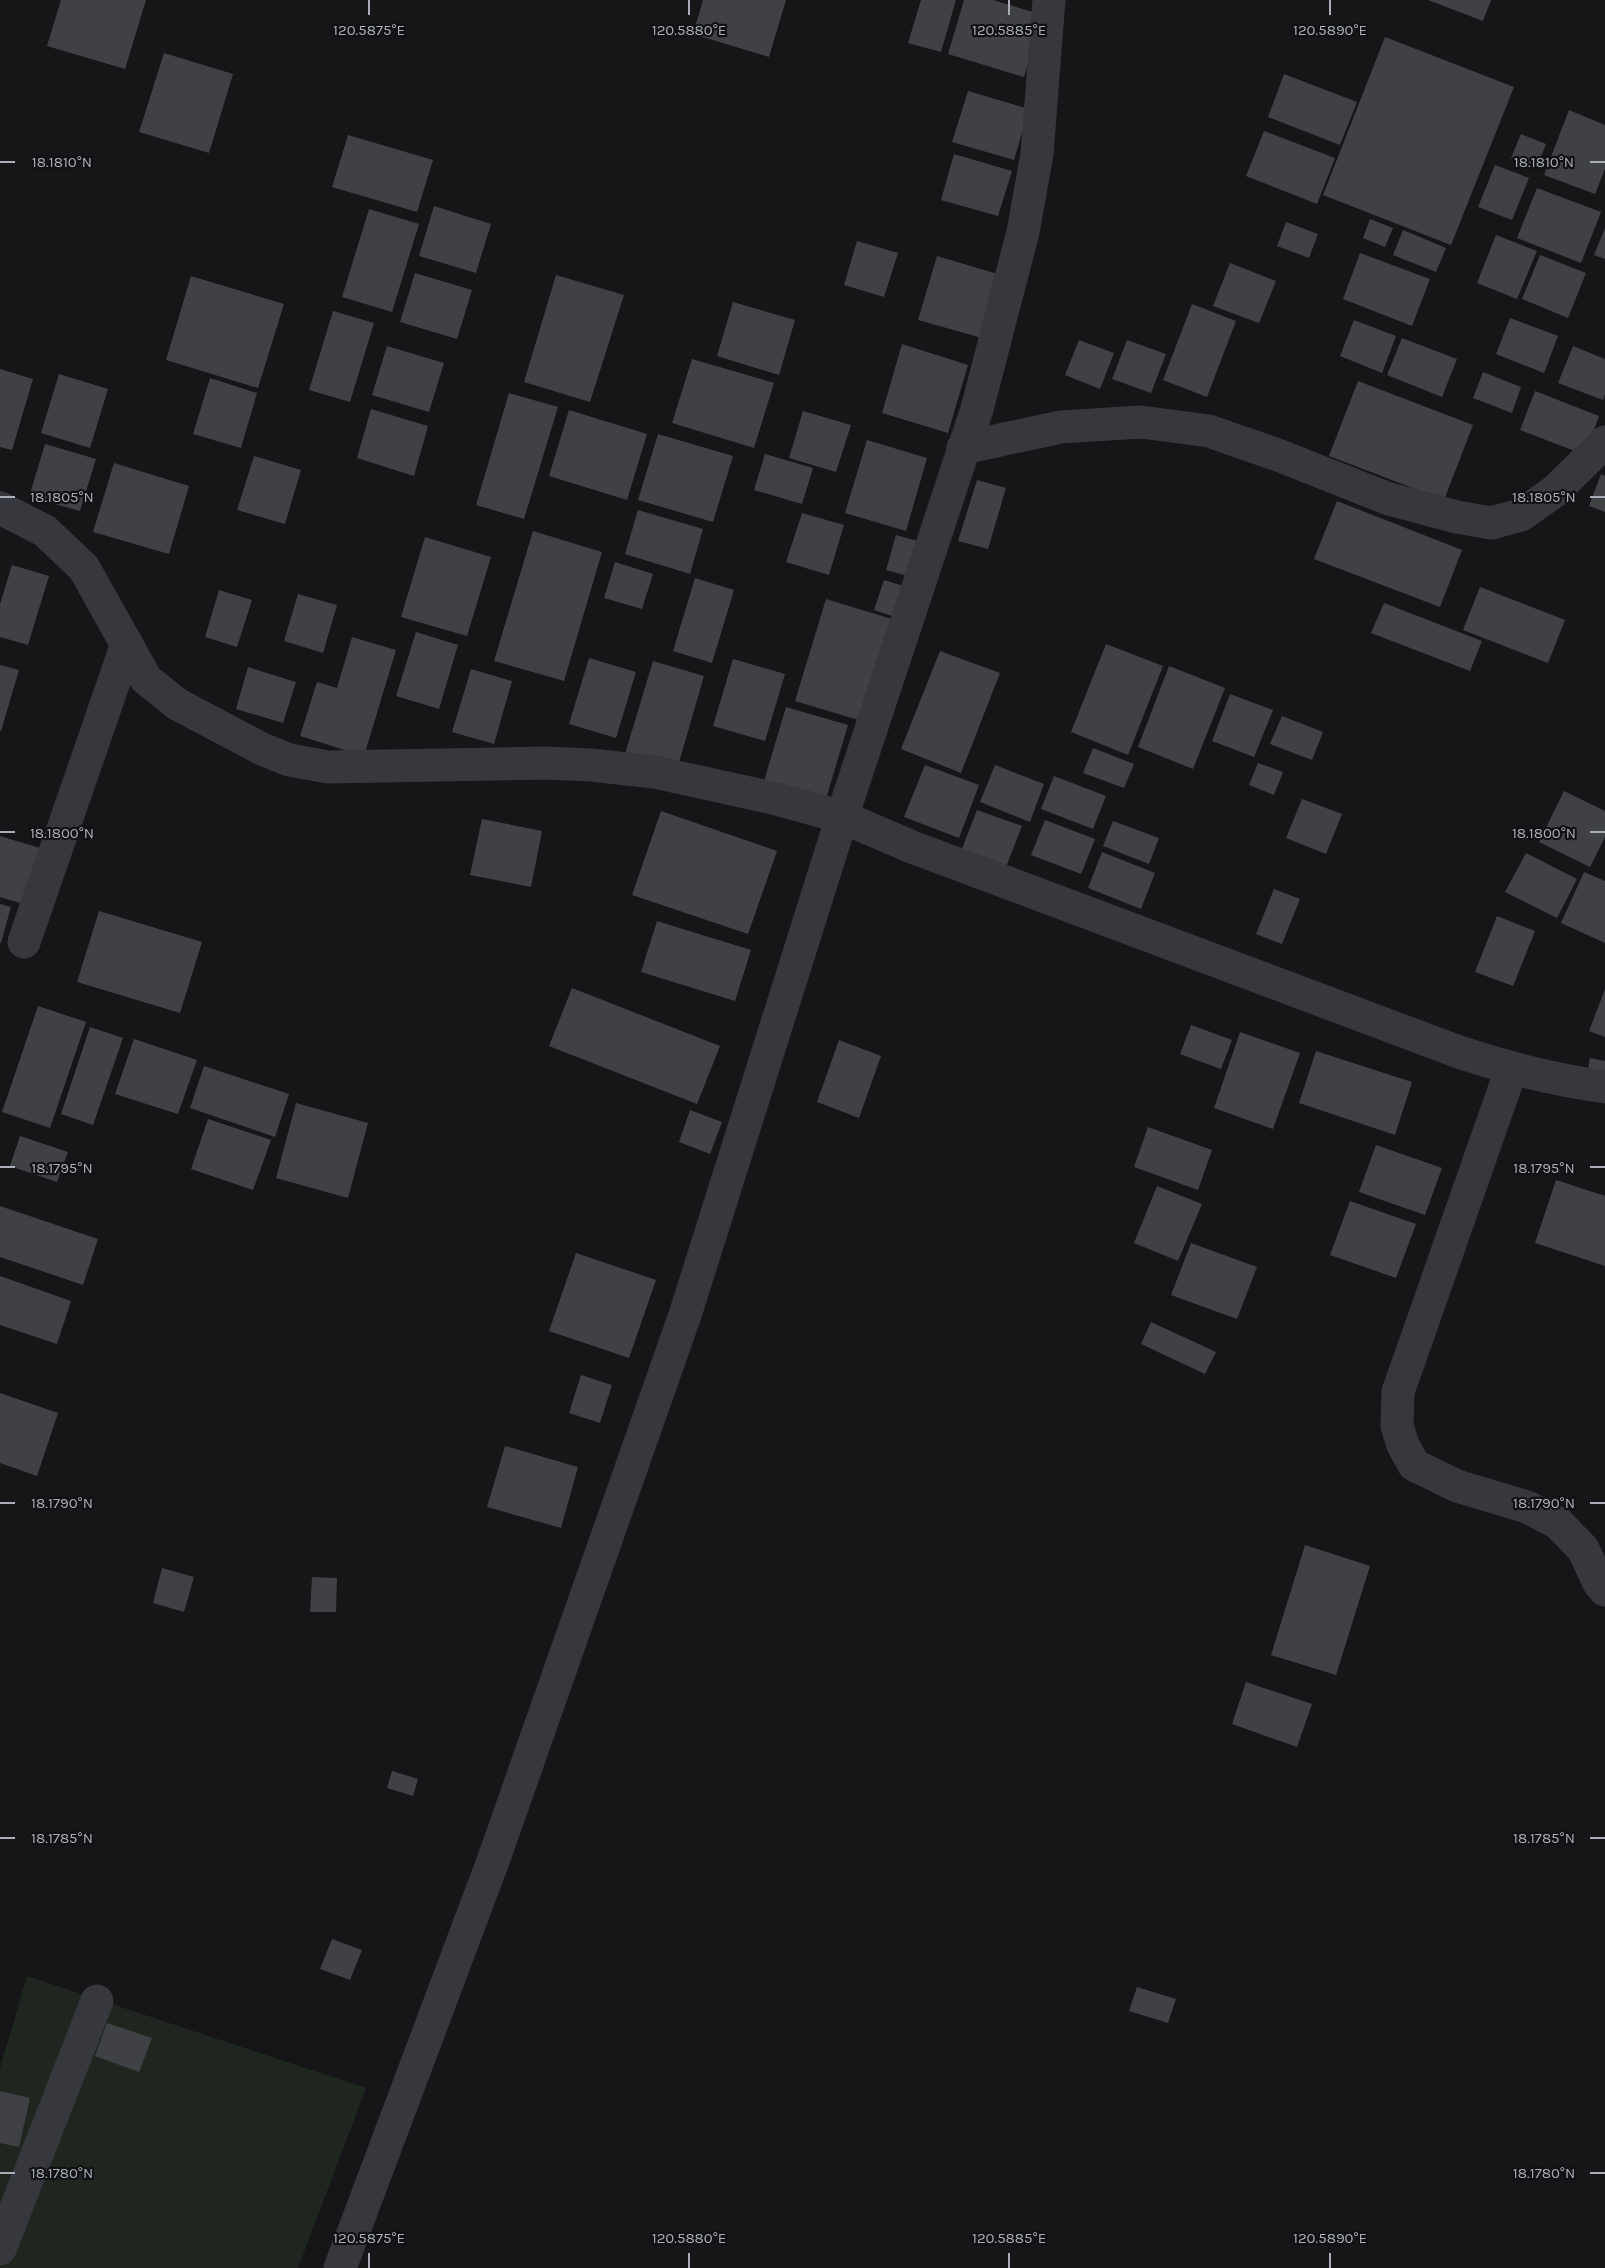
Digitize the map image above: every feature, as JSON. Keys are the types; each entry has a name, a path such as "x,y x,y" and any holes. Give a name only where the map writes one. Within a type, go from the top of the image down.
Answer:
{"street":[{"path":"340,2268 493,1861 685,1315 842,817 977,409 1023,232 1037,154 1049,0"},
{"path":"963,448 1061,427 1141,422 1209,431 1278,455 1389,499 1457,517 1491,523 1521,515 1555,490 1605,442"},
{"path":"0,508 45,531 84,568 146,679 177,704 289,760 328,767 547,763 591,765 654,772 707,782 842,817 912,847 1511,1070 1605,1087"},
{"path":"24,942 127,644"},
{"path":"1511,1070 1398,1392 1397,1426 1403,1445 1414,1465 1457,1486 1527,1507 1558,1523 1583,1550 1599,1583 1605,1590"},
{"path":"0,2248 97,2001"}],"shaded area":[{"path":"27,1976 366,2088 298,2268 0,2268 0,2068"}],"building":[{"path":"61,0 146,0 125,69 47,46"},
{"path":"703,0 786,0 769,57 693,34"},
{"path":"921,0 956,0 941,52 908,43"},
{"path":"964,0 993,0 1043,15 1024,77 948,54"},
{"path":"1428,0 1491,0 1483,21"},
{"path":"1385,37 1514,87 1451,245 1323,195"},
{"path":"164,53 233,74 209,153 139,132"},
{"path":"1284,74 1357,102 1340,145 1268,117"},
{"path":"968,91 1029,109 1014,160 952,142"},
{"path":"1569,110 1605,125 1605,169 1595,194 1544,175"},
{"path":"1264,131 1335,158 1317,204 1246,176"},
{"path":"1521,134 1546,144 1537,168 1511,158"},
{"path":"348,135 433,160 417,212 332,187"},
{"path":"954,154 1012,171 998,216 941,200"},
{"path":"1495,165 1529,178 1512,220 1478,207"},
{"path":"1537,188 1601,212 1581,263 1517,238"},
{"path":"434,206 491,224 476,273 419,256"},
{"path":"369,209 419,224 392,312 342,297"},
{"path":"1370,219 1393,228 1385,247 1363,238"},
{"path":"1286,222 1318,234 1309,258 1277,246"},
{"path":"1605,228 1605,259 1594,255"},
{"path":"1403,230 1446,248 1436,272 1393,255"},
{"path":"1496,235 1537,251 1517,299 1477,283"},
{"path":"857,241 898,253 884,297 844,285"},
{"path":"1360,253 1430,279 1412,326 1343,299"},
{"path":"1540,255 1586,273 1568,318 1522,299"},
{"path":"937,256 1001,275 982,338 918,320"},
{"path":"1230,263 1276,281 1259,323 1213,306"},
{"path":"415,273 472,290 457,339 400,322"},
{"path":"556,275 624,295 590,402 524,382"},
{"path":"191,276 284,304 258,388 166,360"},
{"path":"733,302 795,320 779,375 717,356"},
{"path":"1192,304 1236,321 1207,397 1163,380"},
{"path":"333,311 374,323 350,402 309,390"},
{"path":"1510,318 1558,336 1544,373 1496,354"},
{"path":"1354,320 1396,336 1382,373 1340,356"},
{"path":"1402,338 1457,359 1442,397 1387,375"},
{"path":"1079,340 1114,353 1100,389 1065,375"},
{"path":"1127,340 1166,354 1151,393 1112,379"},
{"path":"902,344 968,365 948,433 882,413"},
{"path":"387,346 444,363 429,412 372,395"},
{"path":"1573,346 1605,359 1603,400 1558,383"},
{"path":"692,359 774,383 754,448 672,423"},
{"path":"0,369 33,379 12,450 0,447"},
{"path":"1483,372 1521,387 1512,413 1473,398"},
{"path":"59,374 108,389 90,448 41,433"},
{"path":"210,378 257,393 241,448 193,434"},
{"path":"1358,381 1473,425 1444,500 1329,456"},
{"path":"1535,391 1599,416 1585,455 1520,430"},
{"path":"509,393 558,407 524,519 476,505"},
{"path":"371,409 428,426 414,476 357,458"},
{"path":"569,410 647,434 627,500 549,476"},
{"path":"803,411 851,425 836,472 789,458"},
{"path":"658,434 733,456 713,522 638,500"},
{"path":"867,440 927,458 906,531 845,513"},
{"path":"45,444 96,459 80,511 29,497"},
{"path":"765,454 813,468 802,504 754,490"},
{"path":"254,456 301,470 285,524 237,510"},
{"path":"114,463 189,486 169,554 93,532"},
{"path":"1601,474 1605,476 1605,512 1589,506"},
{"path":"977,480 1006,488 988,549 958,541"},
{"path":"1337,501 1462,550 1440,607 1314,559"},
{"path":"638,510 703,529 690,574 625,554"},
{"path":"802,513 844,525 829,575 786,562"},
{"path":"533,531 602,552 564,681 494,661"},
{"path":"896,535 925,543 915,578 886,570"},
{"path":"425,537 491,557 467,636 401,617"},
{"path":"615,562 653,574 642,609 604,598"},
{"path":"12,565 49,576 28,645 0,637 0,604"},
{"path":"695,578 734,590 712,663 673,651"},
{"path":"884,580 910,588 901,619 874,610"},
{"path":"1480,587 1565,620 1548,663 1463,630"},
{"path":"219,590 252,600 237,647 205,637"},
{"path":"298,594 337,605 323,653 284,641"},
{"path":"826,599 895,620 865,722 795,701"},
{"path":"1384,603 1482,641 1470,671 1371,633"},
{"path":"416,632 458,645 439,709 396,696"},
{"path":"352,637 396,650 364,756 300,736 317,682 337,688"},
{"path":"1106,644 1163,666 1128,755 1071,732"},
{"path":"940,651 1000,673 961,773 901,749"},
{"path":"589,658 636,672 616,738 569,724"},
{"path":"733,659 785,674 765,741 713,726"},
{"path":"653,661 704,676 676,773 624,757"},
{"path":"0,665 19,670 1,731 0,731"},
{"path":"1169,666 1225,688 1193,769 1138,747"},
{"path":"248,667 296,682 283,723 236,709"},
{"path":"471,669 512,681 494,744 452,732"},
{"path":"1230,694 1273,710 1254,757 1212,741"},
{"path":"786,707 848,725 826,799 764,781"},
{"path":"1282,716 1323,732 1312,760 1270,744"},
{"path":"1093,748 1134,764 1124,788 1083,773"},
{"path":"1258,763 1283,772 1274,795 1249,785"},
{"path":"925,765 979,785 959,838 904,817"},
{"path":"995,765 1044,784 1030,822 980,802"},
{"path":"1054,776 1106,796 1093,829 1041,809"},
{"path":"1564,791 1605,811 1605,837 1590,867 1539,842"},
{"path":"1302,799 1342,814 1326,854 1286,838"},
{"path":"977,810 1022,826 1002,877 958,859"},
{"path":"661,811 777,851 748,934 632,895"},
{"path":"482,819 542,831 531,887 470,875"},
{"path":"1045,820 1095,839 1081,874 1031,855"},
{"path":"1113,821 1159,838 1149,864 1103,846"},
{"path":"0,836 40,848 23,904 0,897"},
{"path":"1102,852 1155,873 1141,909 1088,888"},
{"path":"1526,853 1577,879 1557,918 1505,892"},
{"path":"1584,872 1605,881 1605,943 1561,923"},
{"path":"1274,889 1300,899 1282,944 1256,934"},
{"path":"0,904 11,907 1,943 0,943"},
{"path":"99,911 202,942 180,1013 77,982"},
{"path":"1497,916 1535,931 1513,986 1475,972"},
{"path":"657,921 751,950 735,1001 641,972"},
{"path":"572,988 720,1046 697,1104 549,1046"},
{"path":"1605,989 1605,1037 1589,1031"},
{"path":"38,1006 86,1022 50,1128 2,1112"},
{"path":"1191,1025 1232,1040 1221,1069 1180,1054"},
{"path":"90,1027 123,1038 93,1125 61,1114"},
{"path":"1240,1032 1300,1053 1273,1129 1214,1108"},
{"path":"134,1039 197,1060 178,1114 115,1094"},
{"path":"839,1040 881,1056 859,1118 817,1102"},
{"path":"1316,1051 1412,1082 1395,1135 1299,1103"},
{"path":"1590,1058 1605,1061 1605,1080 1587,1077"},
{"path":"204,1066 289,1094 275,1137 190,1108"},
{"path":"296,1103 368,1123 348,1198 276,1178"},
{"path":"690,1110 722,1122 710,1154 679,1142"},
{"path":"208,1119 271,1140 253,1190 191,1169"},
{"path":"1148,1127 1212,1150 1198,1190 1134,1167"},
{"path":"20,1136 68,1152 57,1182 10,1166"},
{"path":"1376,1145 1442,1168 1425,1215 1359,1192"},
{"path":"1556,1180 1605,1196 1605,1266 1535,1243"},
{"path":"1157,1186 1202,1204 1178,1261 1134,1243"},
{"path":"1350,1201 1416,1224 1396,1278 1330,1255"},
{"path":"0,1206 98,1239 83,1285 0,1257"},
{"path":"1191,1243 1257,1267 1237,1319 1171,1295"},
{"path":"576,1253 656,1280 629,1358 549,1331"},
{"path":"0,1276 71,1301 57,1344 0,1325"},
{"path":"1151,1322 1216,1352 1205,1374 1141,1344"},
{"path":"581,1375 612,1385 600,1423 569,1413"},
{"path":"0,1393 58,1413 37,1476 0,1463"},
{"path":"505,1446 578,1467 561,1528 487,1507"},
{"path":"1305,1545 1370,1566 1336,1675 1271,1655"},
{"path":"162,1568 194,1577 184,1612 153,1603"},
{"path":"312,1577 337,1578 336,1612 310,1612"},
{"path":"1246,1682 1312,1704 1297,1747 1232,1724"},
{"path":"392,1771 418,1779 413,1796 387,1788"},
{"path":"332,1939 362,1950 350,1980 320,1969"},
{"path":"1137,1987 1176,1999 1168,2023 1129,2011"},
{"path":"107,2023 152,2038 139,2072 95,2056"},
{"path":"0,2091 30,2098 19,2147 0,2143"}]}
